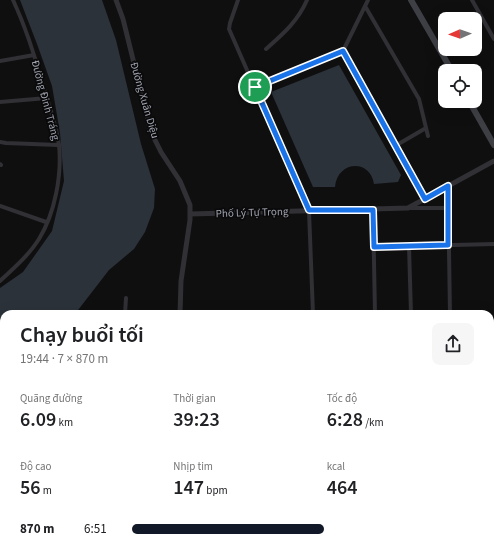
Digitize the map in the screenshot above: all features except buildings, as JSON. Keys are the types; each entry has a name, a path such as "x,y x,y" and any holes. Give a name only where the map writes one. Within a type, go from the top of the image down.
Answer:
{"main road":[{"path":"411,0 448,64"},
{"path":"473,108 494,145"}],"street":[{"name":"Đường Đinh Tráng","path":"0,282 22,260 39,239 54,204 59,174 58,145 47,98 26,30 13,0"},
{"name":"Đường Xuân Diệu","path":"116,0 123,19 151,132 161,152 180,181 190,205 181,281 180,310"},
{"path":"238,0 229,29 309,210 313,310"},
{"path":"266,49 284,34 301,14 307,0"},
{"path":"255,87 343,51 368,0"},
{"path":"472,0 494,39"},
{"path":"366,6 419,99 428,136"},
{"path":"343,51 425,199"},
{"path":"0,62 34,55"},
{"path":"0,102 47,98"},
{"path":"395,146 426,128"},
{"path":"0,142 58,145"},
{"name":"Phố Lý Tự Trọng","path":"190,214 408,208 494,161"},
{"path":"448,186 450,310"},
{"path":"0,206 46,222"},
{"path":"408,208 448,208"},
{"path":"373,210 375,310"},
{"path":"374,247 494,244"},
{"path":"410,246 411,310"},
{"path":"125,310 126,298"}],"shaded area":[{"path":"20,0 102,0 116,40 141,144 155,189 154,208 145,232 134,249 109,270 78,310 0,310 0,288 23,272 52,231 64,181 60,133 52,86"},
{"path":"339,65 401,175 398,182 374,184 371,176 366,170 354,166 341,172 337,178 335,187 313,187 271,92"}],"route":[{"path":"343,51 425,199 448,186 448,245 374,247 373,210 309,210 255,87 343,51"}]}
